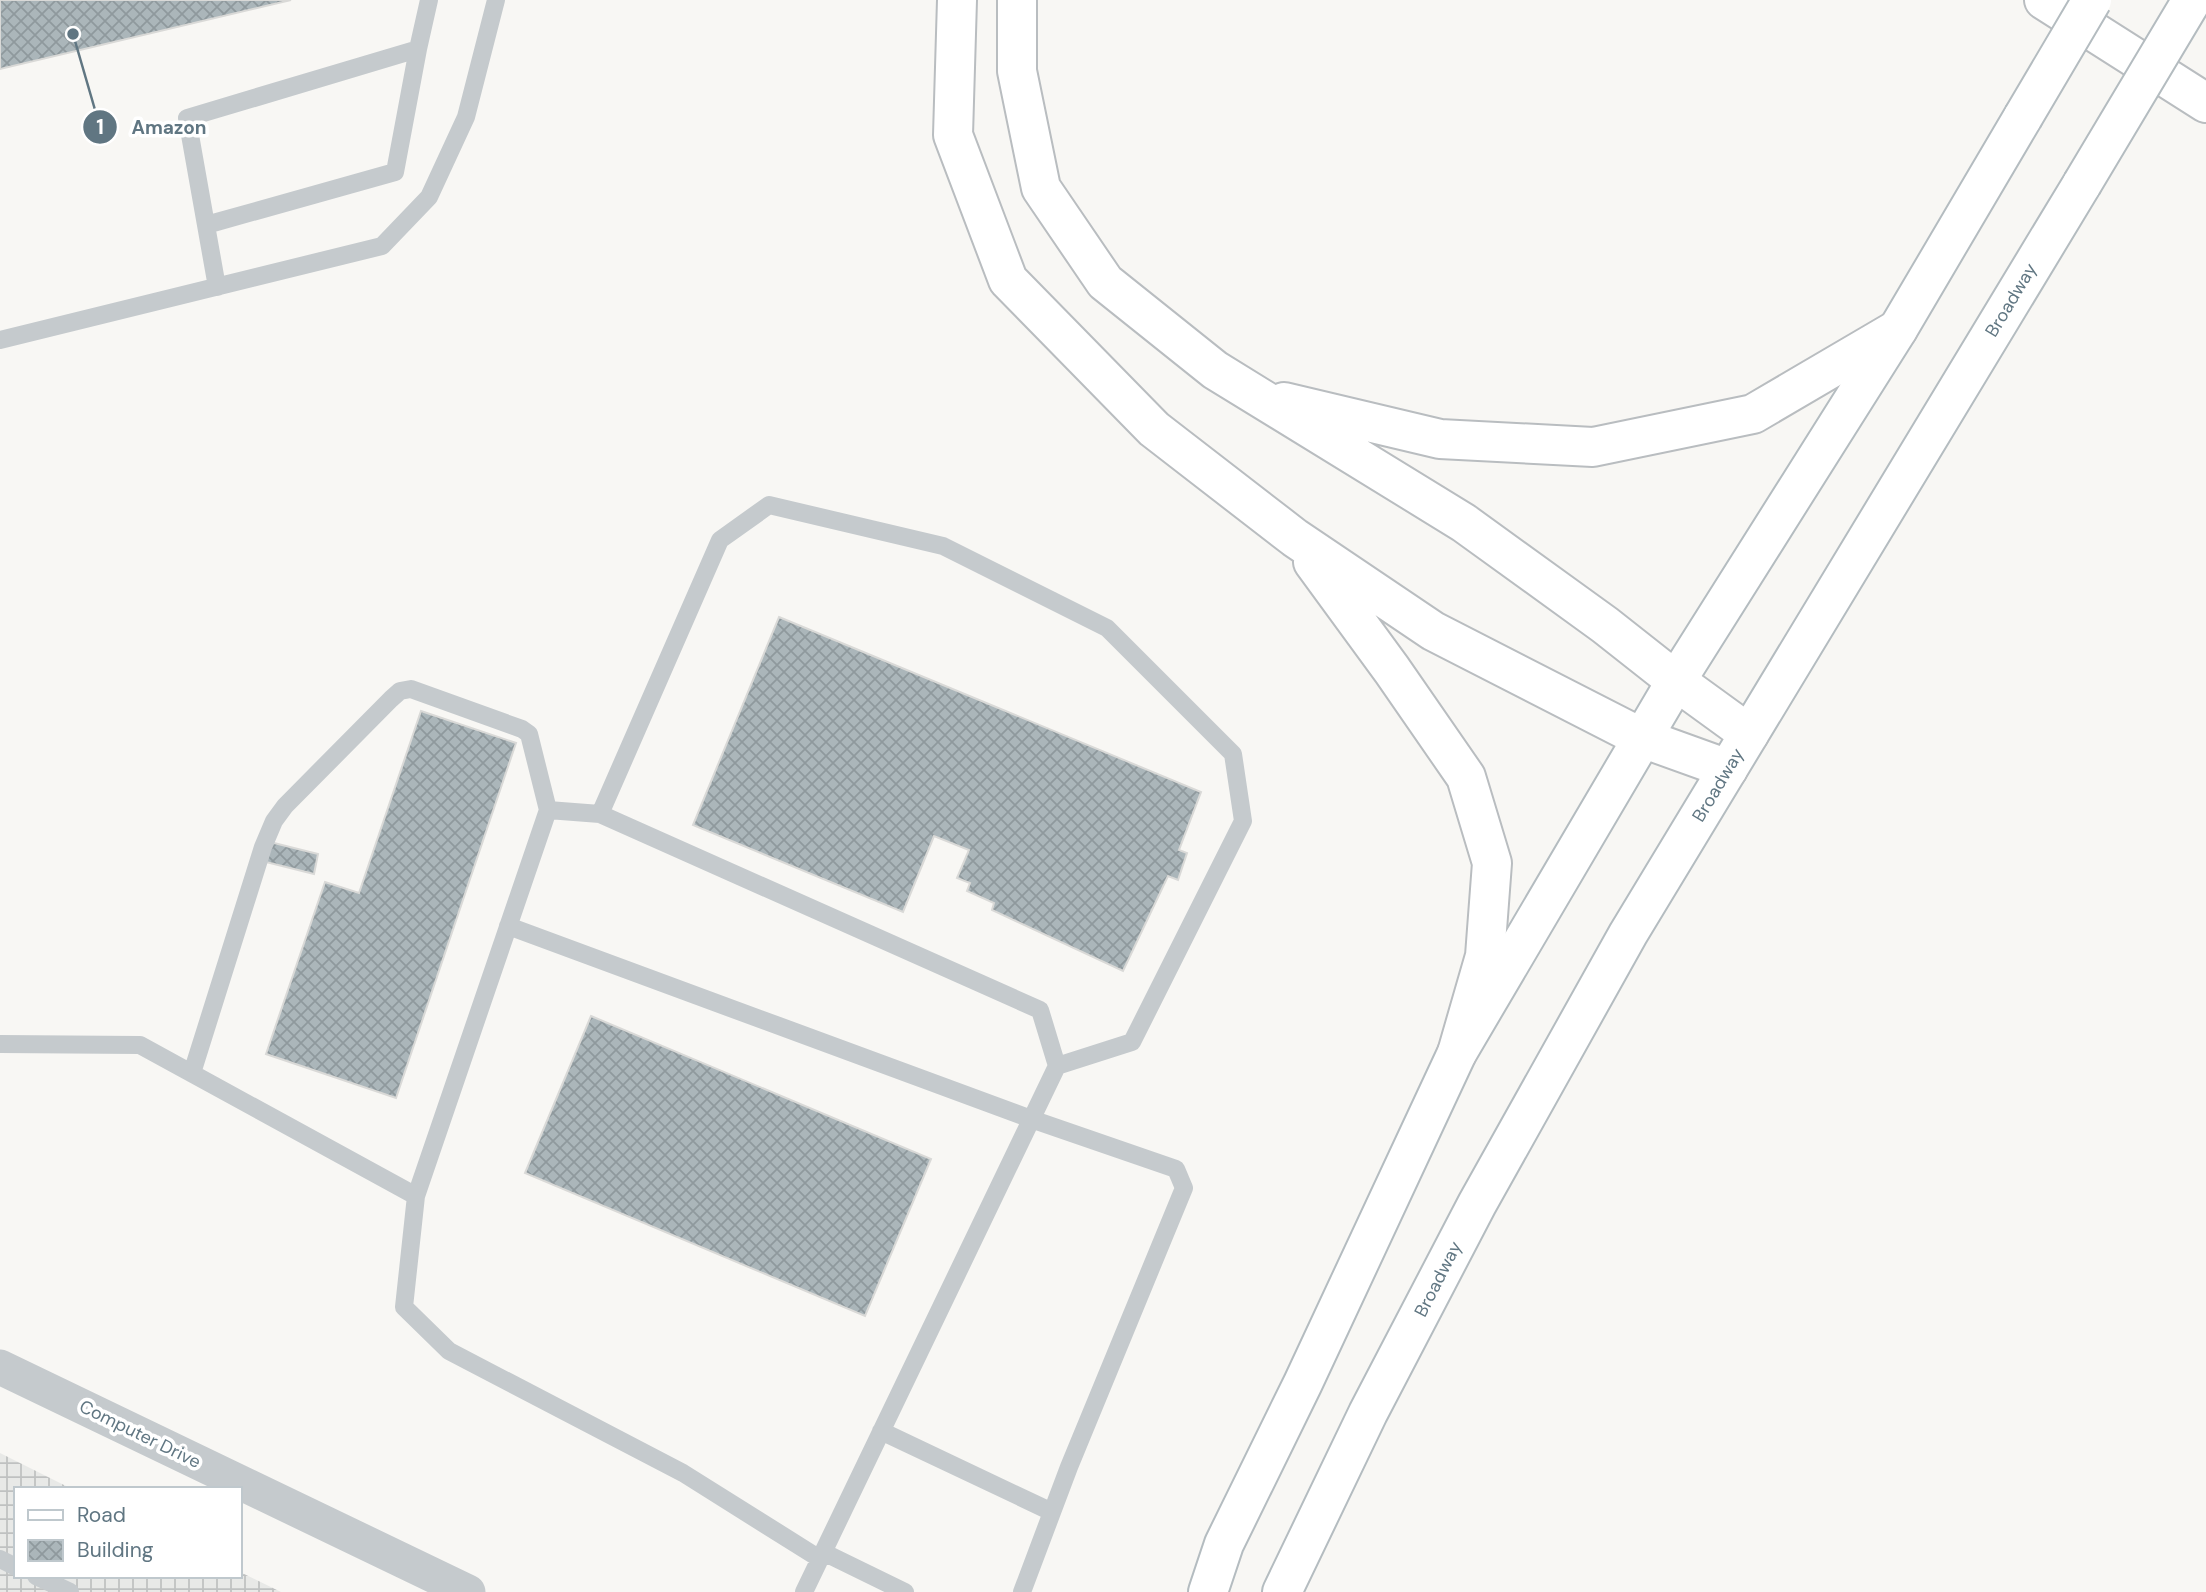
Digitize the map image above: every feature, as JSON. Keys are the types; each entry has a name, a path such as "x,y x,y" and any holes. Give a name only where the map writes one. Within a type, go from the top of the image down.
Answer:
{"main road":[{"path":"957,0 953,135 1008,280 1154,429 1295,538 1433,631 1642,738 1728,769"},
{"path":"1017,0 1017,71 1041,188 1105,282 1215,370 1464,523 1749,734"},
{"path":"2044,0 2206,103"},
{"path":"1208,1592 1224,1544 1303,1383 1457,1054 1676,681 1898,329 2092,0"},
{"name":"Broadway","path":"1282,1592 1368,1413 1478,1204 1628,933 2192,0"},
{"path":"1253,394 1440,439 1593,447 1753,414 1898,329"},
{"path":"1295,538 1466,777 1492,863 1485,956 1457,1054"}],"street":[{"name":"Computer Drive","path":"0,1367 468,1592"}],"lane":[{"path":"206,225 395,172 429,0"},
{"path":"0,340 382,246 429,197 461,129 496,0"},
{"path":"217,287 187,118 418,50"},
{"path":"600,814 720,540 769,505 943,547 1107,628 1233,754 1243,821 1132,1042 1057,1066"},
{"path":"192,1073 263,847 274,821 285,806 400,691 411,689 522,729 529,734 548,810 416,1196 404,1307 449,1351 683,1473 822,1556 905,1592"},
{"path":"548,810 600,814 1040,1010 1057,1066 804,1592"},
{"path":"509,926 1031,1119 1176,1169 1184,1188 1022,1592"},
{"path":"0,1044 139,1045 416,1196"},
{"path":"881,1431 1052,1512"},
{"path":"40,1578 70,1592"}],"shaded area":[{"path":"0,1453 68,1487 14,1487 14,1578 242,1578 242,1573 281,1592 0,1592"}],"building":[{"path":"0,0 291,0 0,69"},
{"path":"779,617 1201,792 1179,850 1187,853 1178,880 1168,876 1123,971 992,910 994,903 967,891 970,883 957,878 969,850 934,836 903,912 693,825"},
{"path":"421,711 516,743 396,1098 266,1054 325,882 359,893"},
{"path":"270,842 318,854 314,874 266,862"},
{"path":"591,1016 931,1159 865,1316 525,1173"}],"place":[{"name":"Amazon","path":"73,34"}]}
